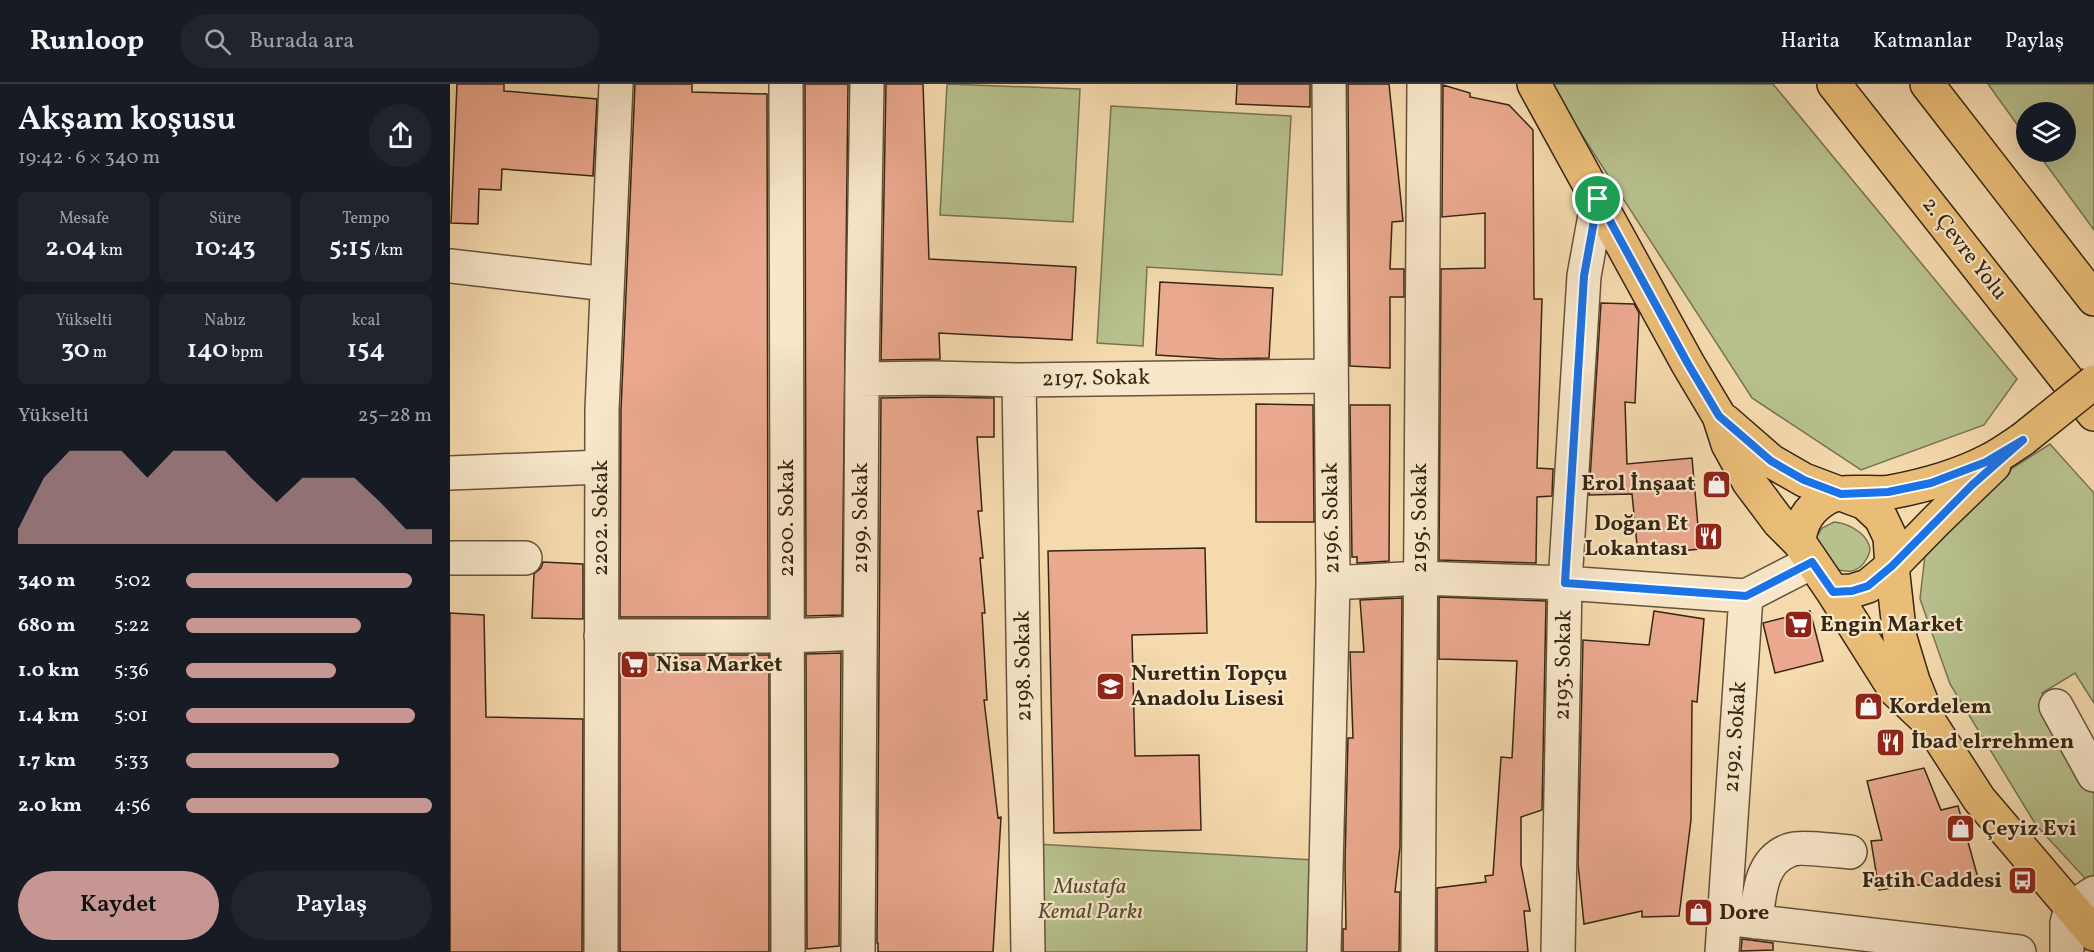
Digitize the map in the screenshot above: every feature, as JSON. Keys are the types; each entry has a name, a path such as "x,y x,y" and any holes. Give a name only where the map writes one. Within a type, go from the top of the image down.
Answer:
{"main road":[{"path":"1534,84 1719,416 1728,444 1749,482 1779,522 1806,552 1895,690 1930,723"},
{"name":"2. Çevre Yolu","path":"1834,84 2094,414"},
{"path":"1927,84 2094,299"},
{"path":"1833,592 1852,591 1868,586 1892,566 1965,492 2023,440 2094,382"},
{"path":"1719,416 1771,461 1804,480 1865,503 1881,518 1890,537 1900,638 1912,681 1930,723 1979,799 2083,901 2094,934"},
{"path":"1806,552 1800,529 1804,517 1827,498 1841,494 1888,492 1931,483 1986,462 2023,440"}],"street":[{"name":"2202. Sokak","path":"601,952 602,410 616,84"},
{"name":"2200. Sokak","path":"786,84 788,952"},
{"name":"2199. Sokak","path":"858,952 862,379 867,84"},
{"name":"2196. Sokak","path":"1324,952 1333,583 1329,84"},
{"name":"2195. Sokak","path":"1418,952 1424,84"},
{"name":"2193. Sokak","path":"1558,952 1565,583 1584,276 1598,199"},
{"path":"450,266 607,284"},
{"name":"2197. Sokak","path":"862,379 1019,380 1330,376"},
{"name":"2198. Sokak","path":"1019,380 1028,952"},
{"path":"450,473 602,467"},
{"path":"1333,583 1420,578 1565,583 1746,596 1806,552"},
{"path":"450,558 525,558"},
{"name":"2192. Sokak","path":"1722,952 1746,596"},
{"path":"601,636 788,636 860,633"},
{"path":"2056,706 2094,775"},
{"path":"1756,922 1760,886 1771,862 1790,849 1850,852"},
{"path":"2067,952 2067,922 2083,901"},
{"path":"1724,918 2019,952"}],"green space":[{"path":"947,84 1080,89 1073,222 940,215"},
{"path":"1549,84 1773,84 2017,379 1984,425 1861,470 1752,398"},
{"path":"1988,84 2094,84 2094,230 2044,162 2076,162 2076,102 2016,102 2016,123"},
{"path":"1111,106 1291,116 1282,275 1147,267 1143,346 1097,343"},
{"path":"2050,444 2094,493 2094,703 2075,673 2042,693 2094,787 2094,888 2036,825 1950,684 1920,599 1926,546 1994,480"},
{"path":"1834,522 1854,529 1867,540 1870,550 1868,557 1856,570 1841,571 1830,567 1814,541 1822,528"},
{"name":"Mustafa Kemal Parkı","path":"1036,844 1314,860 1312,952 1037,952"}],"building":[{"path":"457,84 504,84 504,91 597,99 593,176 502,169 501,190 479,189 478,224 451,223"},
{"path":"635,84 692,84 692,92 767,94 768,617 620,617 621,410"},
{"path":"805,84 848,84 842,615 806,616"},
{"path":"886,84 923,84 929,259 1076,267 1072,340 939,333 940,359 881,360"},
{"path":"1237,84 1310,84 1310,107 1236,104"},
{"path":"1348,84 1389,84 1403,221 1392,222 1390,269 1404,269 1404,297 1390,297 1390,368 1350,366"},
{"path":"1443,85 1470,93 1470,97 1509,105 1533,130 1534,299 1542,299 1537,468 1553,469 1552,496 1537,497 1536,563 1439,560 1441,269 1485,268 1485,213 1442,217"},
{"path":"1160,282 1273,288 1269,358 1222,359 1156,355"},
{"path":"1601,303 1634,304 1639,313 1635,403 1625,402 1627,464 1692,458 1700,549 1638,555 1632,494 1589,495"},
{"path":"881,398 994,398 994,437 977,437 982,511 978,511 983,558 980,558 985,613 982,613 987,700 984,700 998,818 1001,817 993,952 878,952 877,943"},
{"path":"1256,404 1313,405 1314,522 1256,522"},
{"path":"1350,405 1390,405 1389,561 1357,563 1357,557 1352,557"},
{"path":"1205,548 1207,633 1132,635 1135,756 1199,755 1201,830 1054,833 1048,551"},
{"path":"543,562 583,564 583,619 532,618 534,574 541,568"},
{"path":"1439,597 1546,601 1542,810 1521,817 1521,865 1530,911 1524,911 1528,952 1437,952 1437,888 1486,882 1485,876 1493,875 1501,757 1512,758 1517,661 1439,659"},
{"path":"1402,598 1400,847 1395,892 1400,892 1399,952 1343,952 1343,929 1346,929 1348,738 1353,738 1350,652 1364,652 1360,600"},
{"path":"1654,611 1704,619 1697,702 1692,701 1691,820 1679,916 1642,917 1642,911 1584,924 1578,864 1583,640 1649,645"},
{"path":"1810,611 1823,661 1775,673 1763,623"},
{"path":"450,613 484,615 486,717 583,719 582,952 450,952"},
{"path":"841,653 839,946 807,949 806,654"},
{"path":"620,655 769,655 769,952 620,952"},
{"path":"1924,768 1941,810 1958,806 1980,885 1912,885 1879,890 1871,841 1882,840 1867,781"},
{"path":"1742,939 1773,943 1773,950 1741,951"}],"place":[{"name":"Erol İnşaat","path":"1716,484"},
{"name":"Doğan Et Lokantası","path":"1709,537"},
{"name":"Engin Market","path":"1799,625"},
{"name":"Nisa Market","path":"635,665"},
{"name":"Nurettin Topçu Anadolu Lisesi","path":"1110,687"},
{"name":"Kordelem","path":"1868,707"},
{"name":"İbad elrrehmen","path":"1890,742"},
{"name":"Çeyiz Evi","path":"1961,829"},
{"name":"Fatih Caddesi","path":"2023,881"},
{"name":"Dore","path":"1698,913"}],"route":[{"path":"1598,199 1719,416 1771,461 1804,480 1841,494 1888,492 1931,483 1986,462 2023,440 1972,485 1892,566 1868,586 1852,591 1833,592 1812,562 1746,596 1565,583 1584,276 1598,199"}]}
